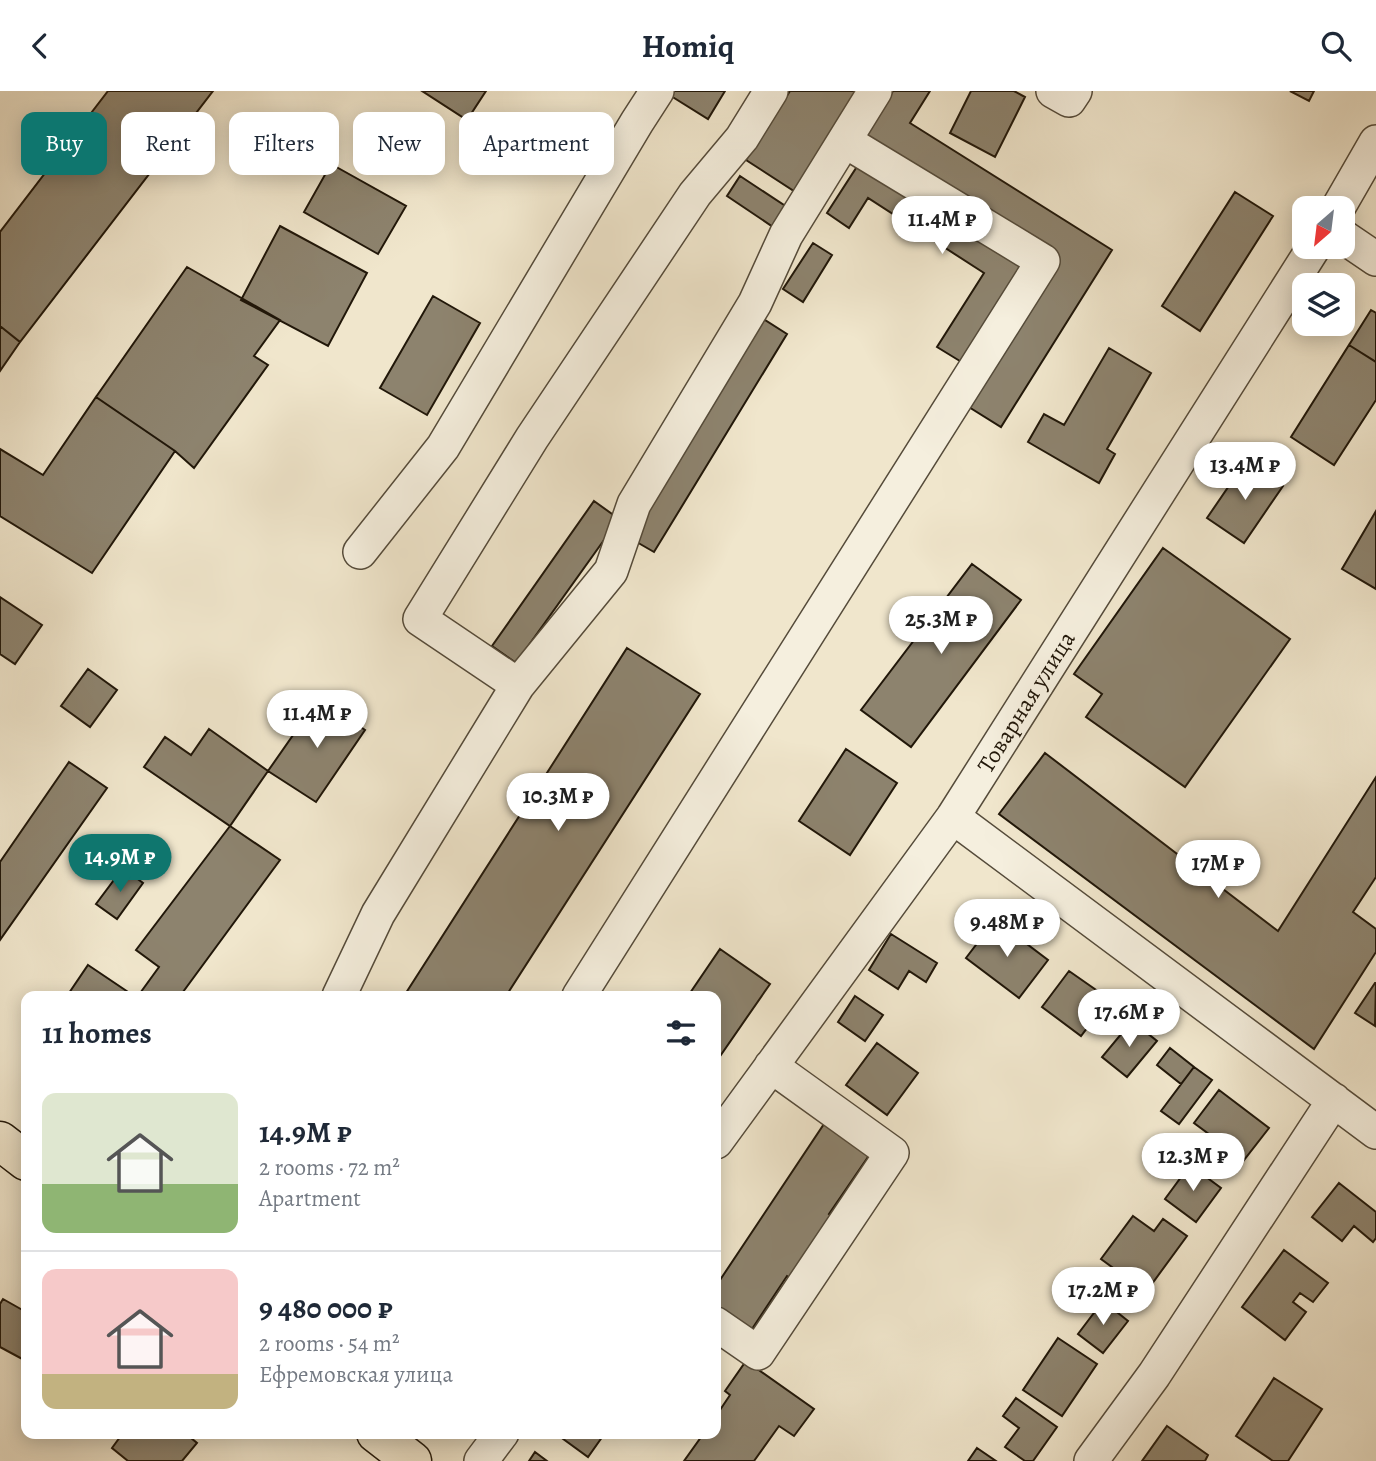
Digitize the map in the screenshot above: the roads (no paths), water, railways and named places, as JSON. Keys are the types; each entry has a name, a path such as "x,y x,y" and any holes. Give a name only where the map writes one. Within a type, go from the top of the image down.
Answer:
{"main road":[{"path":"0,1141 21,1157"},
{"path":"384,1439 412,1461"}],"street":[{"path":"360,552 443,447 657,91"},
{"path":"518,685 420,619 532,438 695,194 742,138 771,91"},
{"path":"341,991 378,914 518,685 611,571 634,504 755,303 786,235 875,91"},
{"path":"1053,91 1069,100 1074,91"},
{"path":"582,991 1043,261 845,141"},
{"path":"1345,196 1376,142"},
{"path":"1355,245 1376,259"},
{"name":"Товарная улица","path":"721,1135 953,817 1306,259"},
{"path":"953,817 1376,1132"},
{"path":"721,1327 758,1353 892,1153 771,1066"},
{"path":"1091,1461 1154,1375 1334,1100"},
{"path":"481,1461 498,1439"}]}
